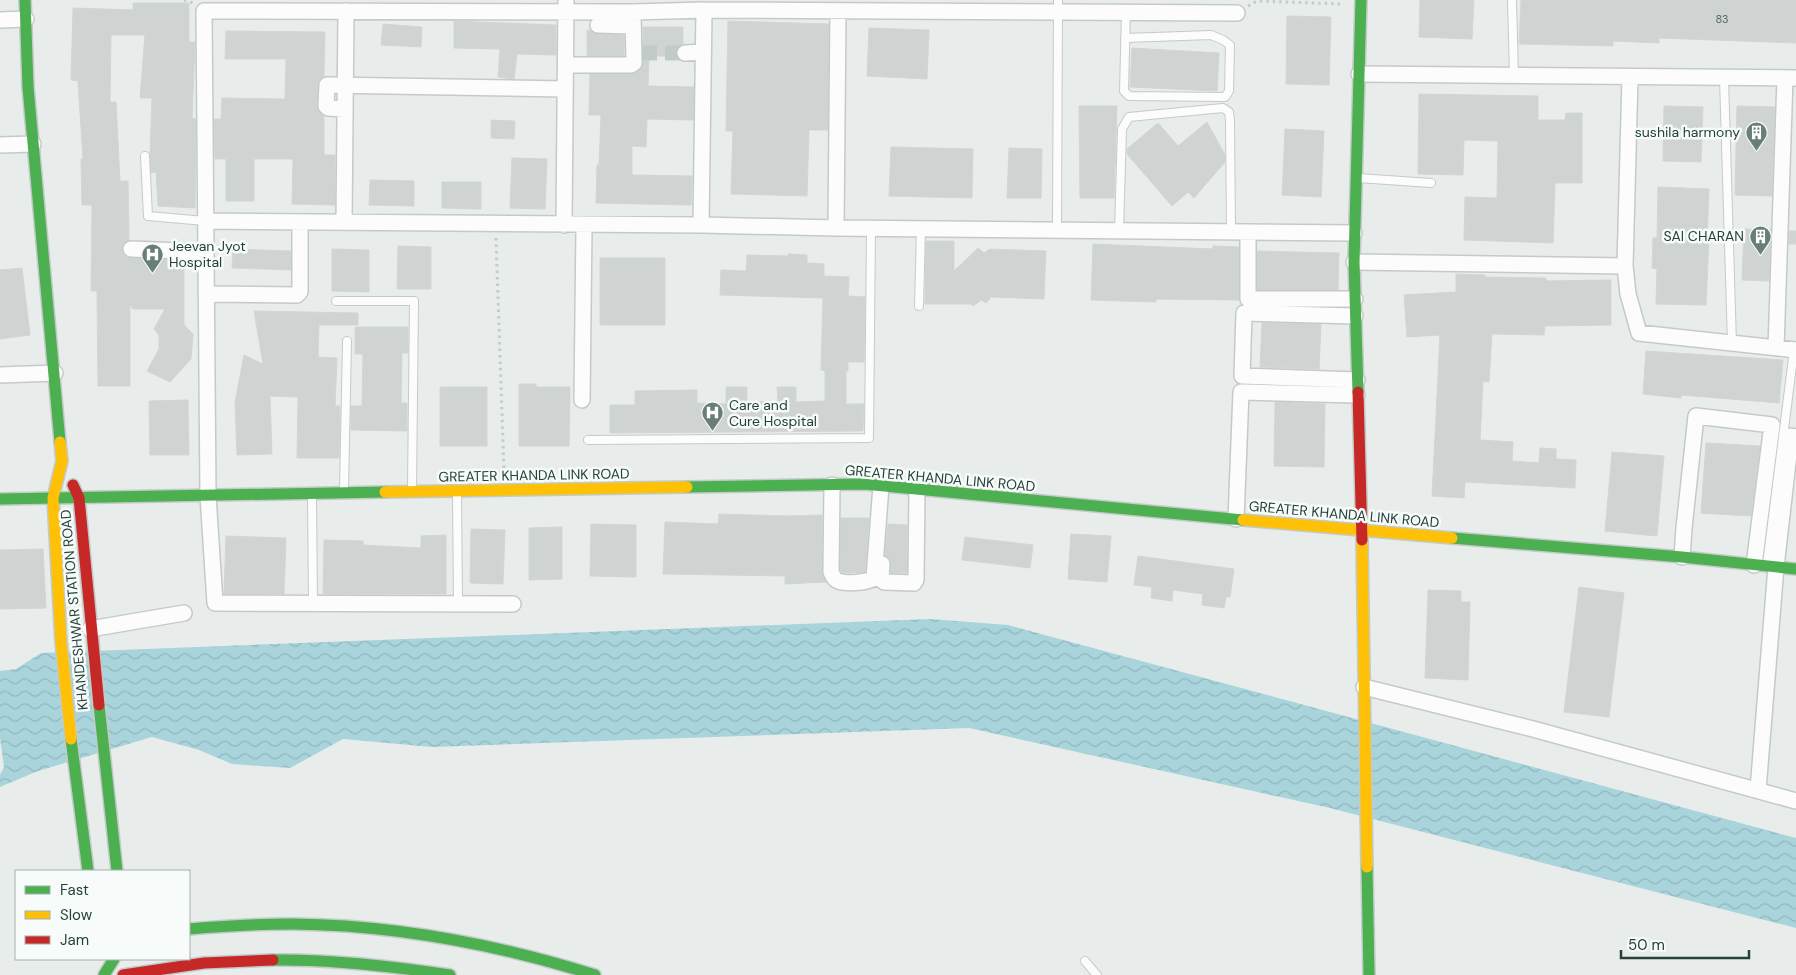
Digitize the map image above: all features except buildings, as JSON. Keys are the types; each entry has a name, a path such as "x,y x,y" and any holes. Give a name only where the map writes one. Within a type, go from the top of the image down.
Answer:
{"street":[{"path":"25,0 28,87 62,461"},
{"path":"1361,2 1354,262 1362,531 1369,975"},
{"path":"564,225 566,6"},
{"path":"512,604 215,603 208,496 204,11 346,11 566,6 636,16"},
{"path":"598,25 636,16 704,10 838,12 1058,6 1126,12 1237,12"},
{"path":"701,224 704,10"},
{"path":"344,222 346,11"},
{"path":"836,228 838,12"},
{"path":"636,16 642,53"},
{"path":"566,65 631,65 634,63 636,16"},
{"path":"0,20 26,19"},
{"path":"685,53 703,52"},
{"path":"1359,74 1791,78 1776,348"},
{"path":"1630,77 1625,266 1628,294 1639,333 1795,350"},
{"path":"345,85 566,89"},
{"path":"0,145 33,144"},
{"path":"206,221 564,225 701,224 836,228 1354,233"},
{"path":"206,294 297,295 300,292 300,222"},
{"path":"582,400 584,225"},
{"path":"1248,232 1248,299 1355,299"},
{"path":"131,249 206,252"},
{"path":"1354,262 1625,266"},
{"path":"1355,316 1244,313 1242,376 1357,388"},
{"path":"0,375 55,372"},
{"path":"1236,519 1241,392 1357,388"},
{"path":"1682,558 1696,416 1772,425 1758,790"},
{"path":"1766,566 1791,436 1796,437"},
{"name":"KHANDESHWAR STATION ROAD","path":"62,461 79,498 104,763 117,870"},
{"name":"KHANDESHWAR STATION ROAD","path":"62,461 52,498 61,642 74,769 88,870"},
{"path":"832,485 832,572 833,578 845,582 869,582 874,578 884,486"},
{"name":"GREATER KHANDA LINK ROAD","path":"0,499 832,485 884,486 1796,569"},
{"path":"884,486 881,579 884,582 914,583 916,580 918,489"},
{"path":"91,632 184,613"},
{"path":"1364,687 1533,730 1796,801"},
{"path":"190,929 263,924 317,924 371,928 478,943 530,955 566,970 595,975"},
{"path":"527,968 530,955"},
{"path":"99,960 103,975"},
{"path":"103,975 113,960"},
{"path":"123,975 212,962 316,960 368,964 450,975"}],"lane":[{"path":"1512,1 1514,76"},
{"path":"1057,230 1058,6"},
{"path":"1125,38 1211,35 1223,40 1230,44 1229,91 1225,97 1129,96 1124,91 1125,38 1126,12"},
{"path":"1724,78 1732,344"},
{"path":"1119,231 1122,129 1129,117 1223,108 1229,112 1230,121 1230,232"},
{"path":"145,156 148,216 206,221"},
{"path":"1356,178 1431,183"},
{"path":"588,440 869,438 871,228"},
{"path":"919,306 921,228"},
{"path":"336,301 414,301 412,492"},
{"path":"344,493 348,341"},
{"path":"1766,566 1795,350"},
{"path":"457,491 458,604"},
{"path":"312,494 313,603"},
{"path":"1085,961 1097,975"}],"path":[{"path":"1237,12 1257,1 1361,2"},
{"path":"496,224 505,490"}],"water":[{"path":"930,619 1008,625 1796,838 1796,928 1330,808 969,728 432,747 343,739 290,768 232,764 199,750 152,737 38,771 0,787 0,775 4,767 0,738 0,671 16,669 41,653"}],"tunnel":[{"path":"642,53 685,53"}],"traffic: fast":[{"path":"25,0 28,87 60,442"},
{"path":"1358,392 1354,262 1361,0"},
{"path":"687,487 864,484 1243,520"},
{"path":"0,499 385,492"},
{"path":"1452,538 1682,557 1796,569"},
{"path":"99,705 117,870"},
{"path":"71,739 88,870"},
{"path":"1367,867 1369,975"},
{"path":"190,929 240,925 292,924 331,925 407,932 521,954 595,975"},
{"path":"104,975 113,960"},
{"path":"273,960 362,964 450,975"}],"traffic: slow":[{"path":"60,442 62,461 53,498 61,642 71,739"},
{"path":"385,492 687,487"},
{"path":"1243,520 1452,538"},
{"path":"1362,540 1367,867"}],"traffic: jam":[{"path":"1358,392 1362,540"},
{"path":"73,485 79,498 99,705"},
{"path":"123,975 204,963 273,960"}],"place":[{"name":"sushila harmony","path":"1756,151"},
{"name":"SAI CHARAN","path":"1760,255"},
{"name":"Jeevan Jyot Hospital","path":"153,273"},
{"name":"Care and Cure Hospital","path":"713,432"}]}
